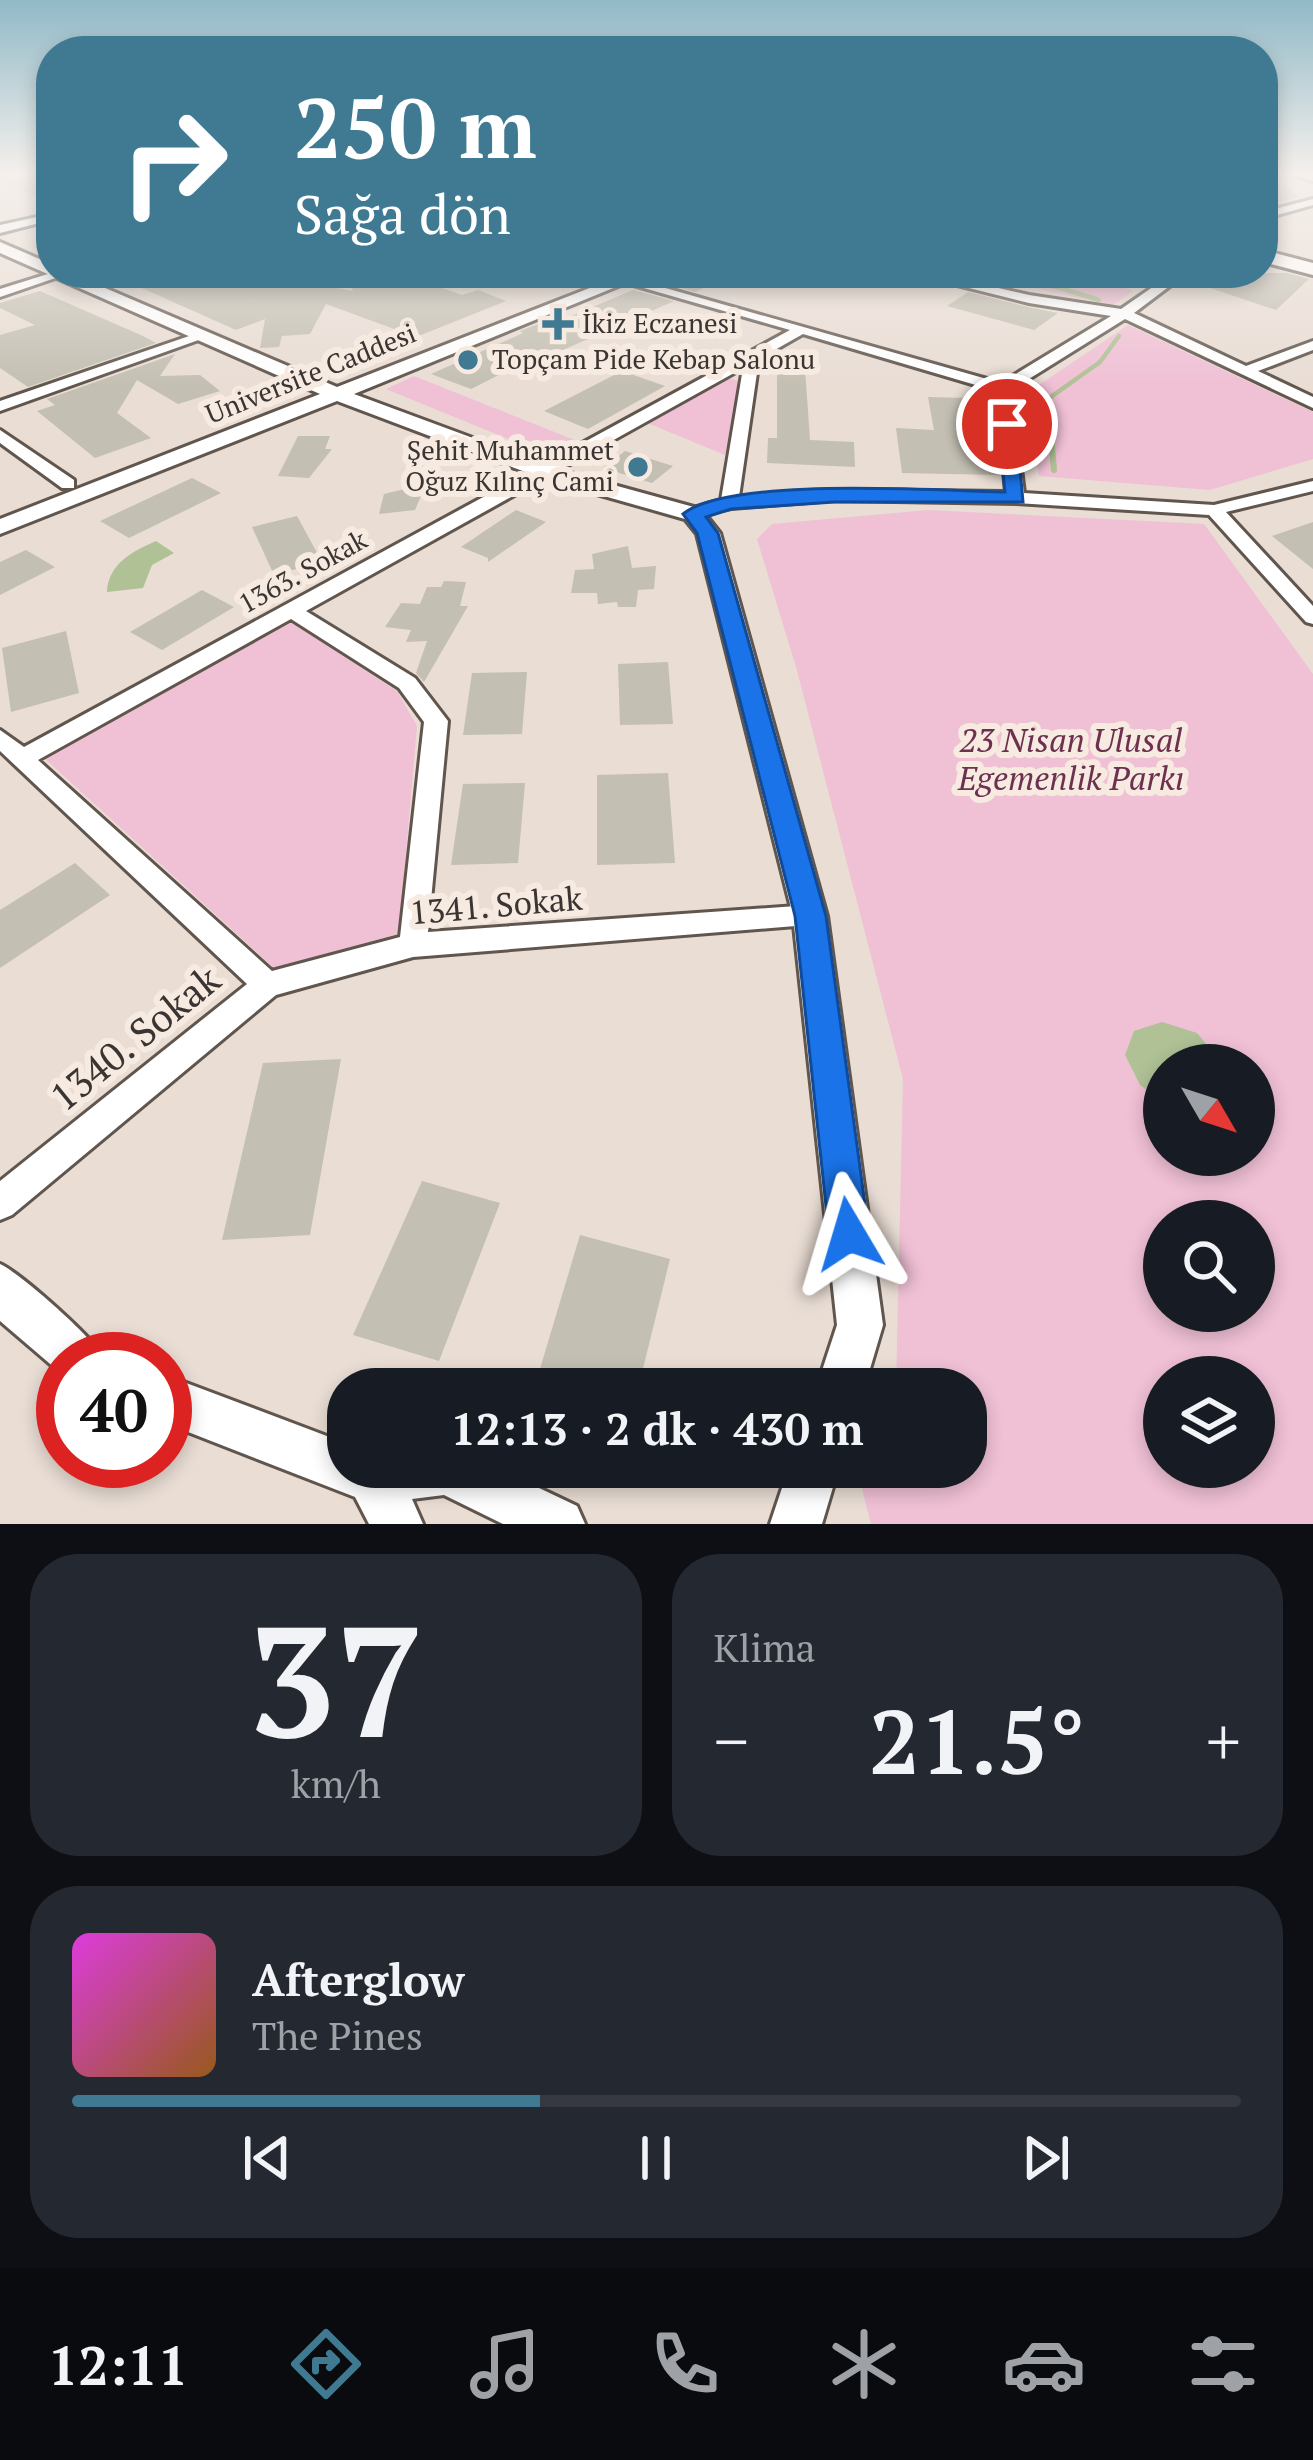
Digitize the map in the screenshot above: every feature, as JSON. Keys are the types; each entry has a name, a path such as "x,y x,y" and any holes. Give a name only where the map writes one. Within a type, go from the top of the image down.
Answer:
{"main road":[{"path":"1278,255 1313,264"}],"street":[{"path":"0,247 36,263"},
{"path":"0,293 36,281"},
{"path":"91,288 325,390 539,472 607,496 693,514 729,503 834,496 1016,498 1214,510 1313,486"},
{"name":"Universite Caddesi","path":"0,511 585,288"},
{"path":"661,288 1003,388 1160,288"},
{"path":"992,288 1124,314 1313,403"},
{"name":"1363. Sokak","path":"22,758 801,330"},
{"path":"3,401 200,338"},
{"path":"1246,371 1313,345"},
{"path":"729,503 752,356"},
{"path":"1003,388 1016,498"},
{"name":"Universite Caddesi","path":"0,527 325,390"},
{"path":"0,435 68,484"},
{"path":"1214,510 1311,613"},
{"path":"693,514 708,533 811,916 860,1325 847,1368"},
{"path":"290,610 407,682 436,721 413,945"},
{"path":"0,739 267,985"},
{"name":"1341. Sokak","path":"267,985 413,945 811,916"},
{"name":"1340. Sokak","path":"0,1202 267,985"},
{"path":"0,1287 46,1332"},
{"path":"192,1409 327,1461"},
{"path":"378,1488 397,1524"},
{"path":"484,1488 559,1524"}],"green space":[{"path":"1034,288 1133,291 1113,305"},
{"path":"1128,325 1313,412 1313,459 1210,490 1039,476 1027,393"},
{"path":"414,376 577,441 550,456 386,389"},
{"path":"729,378 741,382 725,455 645,422"},
{"name":"23 Nisan Ulusal Egemenlik Parkı","path":"928,510 1204,524 1313,674 1313,1524 871,1524 862,1488 987,1488 987,1368 896,1368 903,1079 796,667 757,539 772,524"},
{"path":"289,621 397,691 417,726 399,934 274,968 42,756"}],"shaded area":[{"path":"156,541 174,553 152,565 143,588 107,592 117,566"},
{"path":"1162,1022 1197,1033 1206,1044 1143,1044 1143,1087 1125,1055 1134,1031"}],"building":[{"path":"1278,273 1309,279 1276,310 1210,288 1278,288"},
{"path":"142,288 442,288 462,295 478,290 506,301 416,337 326,304 310,334 282,336 279,347 260,348 265,319 236,330"},
{"path":"633,290 674,301 536,362 528,360 471,389 431,374 523,333 520,331 550,319 557,322"},
{"path":"40,291 156,343 28,387 0,368 0,335 35,325 0,308 0,303"},
{"path":"968,292 1058,313 1034,330 947,306"},
{"path":"175,354 160,376 200,375 220,391 178,404 137,380 117,413 151,438 95,458 37,411 55,405 47,399"},
{"path":"804,354 810,440 854,442 855,467 767,463 768,438 777,438 777,371"},
{"path":"622,371 665,386 588,429 544,411"},
{"path":"928,397 967,398 975,431 987,431 1000,475 902,473 896,428 934,430"},
{"path":"298,436 330,436 325,449 332,449 309,478 278,476"},
{"name":"Şehit Muhammet Oğuz Kılınç Cami","path":"625,451 673,466 652,483 603,468"},
{"path":"192,478 221,493 129,538 100,521"},
{"path":"426,484 415,510 379,514 384,494"},
{"path":"516,510 546,522 488,562 461,547"},
{"path":"297,516 322,562 274,575 252,527"},
{"path":"1313,522 1313,569 1272,536"},
{"path":"628,546 632,568 656,566 654,589 638,590 636,607 598,604 597,593 571,593 575,570 594,569 592,554"},
{"path":"26,550 55,567 0,595 0,562"},
{"path":"444,581 466,582 460,606 468,606 424,682 416,673 427,641 406,642 411,630 385,627 401,603 420,604 427,587 441,587"},
{"path":"202,590 234,607 162,650 130,632"},
{"path":"66,631 79,693 11,712 2,648"},
{"path":"668,662 673,724 620,725 618,664"},
{"path":"527,672 522,734 463,735 472,673"},
{"path":"668,773 675,863 597,865 597,775"},
{"path":"525,783 518,863 451,865 463,784"},
{"path":"75,863 110,895 0,968 0,910"},
{"path":"341,1059 310,1235 222,1240 263,1063"},
{"path":"422,1181 500,1203 439,1361 353,1335"},
{"path":"580,1235 670,1259 643,1368 540,1368"}],"waterway":[{"path":"1056,288 1069,291"},
{"path":"1060,288 1099,300"},
{"path":"1051,438 1048,399 1100,362 1119,336"},
{"path":"1051,435 1054,470"}],"place":[{"name":"İkiz Eczanesi","path":"558,324"},
{"name":"Topçam Pide Kebap Salonu","path":"468,360"},
{"name":"Şehit Muhammet Oğuz Kılınç Cami","path":"638,467"}],"route":[{"path":"849,1234 811,916 708,533 693,514 729,503 834,496 1016,498 1007,424"}]}
